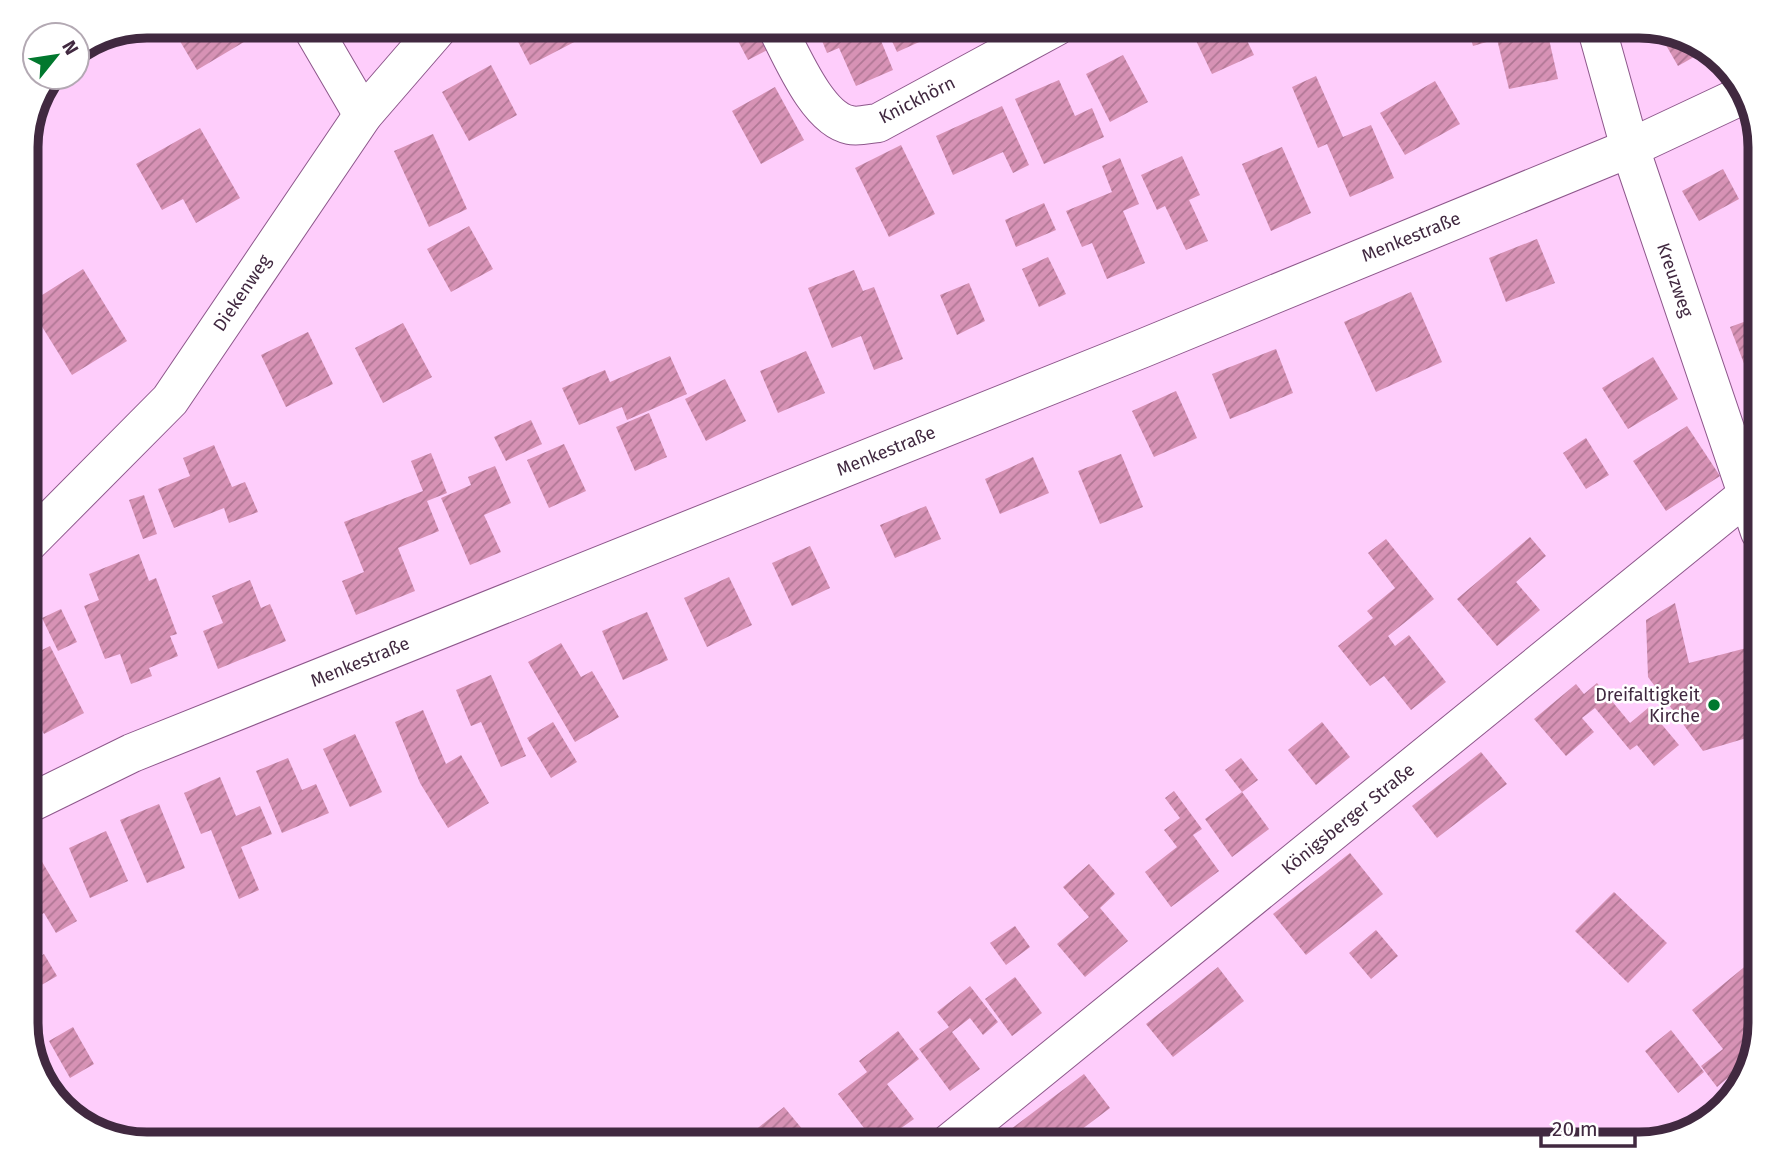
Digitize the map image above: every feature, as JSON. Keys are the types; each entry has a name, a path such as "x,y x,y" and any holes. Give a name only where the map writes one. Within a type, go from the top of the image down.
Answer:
{"street":[{"path":"318,38 363,115"},
{"name":"Diekenweg","path":"39,532 170,400 363,115 430,38"},
{"name":"Knickhörn","path":"783,38 809,86 831,117 851,125 877,123 1035,38"},
{"name":"Kreuzweg","path":"1599,38 1630,148 1748,494"},
{"name":"Menkestraße","path":"39,799 132,753 1141,349 1630,148 1736,98"},
{"name":"Königsberger Straße","path":"963,1132 1748,494"}],"building":[{"path":"178,38 249,39 197,70"},
{"path":"516,38 582,38 530,65"},
{"path":"771,38 777,45 748,60 737,39"},
{"path":"821,38 880,38 893,70 856,86 839,48 827,53"},
{"path":"891,38 928,38 897,52"},
{"path":"1195,38 1246,38 1254,55 1212,74"},
{"path":"1471,38 1549,38 1558,79 1509,89 1497,39 1473,46"},
{"path":"1664,42 1696,56 1678,66"},
{"path":"1123,55 1148,102 1110,122 1086,74"},
{"path":"491,65 517,115 469,141 442,92"},
{"path":"1316,76 1343,137 1371,125 1394,178 1350,197 1327,144 1318,148 1292,87"},
{"path":"1059,80 1075,116 1092,108 1104,137 1044,164 1015,99"},
{"path":"1435,81 1460,124 1405,155 1380,113"},
{"path":"775,87 804,140 761,164 732,111"},
{"path":"1002,106 1029,165 1013,173 1003,152 953,175 936,136"},
{"path":"200,128 240,198 196,223 183,199 162,210 136,164"},
{"path":"433,134 467,209 429,227 394,151"},
{"path":"901,145 935,214 889,237 855,168"},
{"path":"1282,147 1311,213 1271,231 1242,164"},
{"path":"1182,156 1200,195 1189,200 1208,241 1186,250 1165,206 1157,210 1141,175"},
{"path":"1120,158 1139,204 1123,211 1145,263 1107,279 1092,243 1082,247 1066,211 1112,192 1102,166"},
{"path":"1723,169 1739,199 1699,221 1682,191"},
{"path":"1044,203 1056,230 1016,247 1005,220"},
{"path":"469,226 493,269 451,292 427,249"},
{"path":"1537,239 1555,283 1506,302 1489,258"},
{"path":"1048,257 1066,294 1039,307 1022,269"},
{"path":"83,269 127,341 72,375 39,322 39,297"},
{"path":"854,270 863,291 874,287 903,359 874,370 861,336 832,348 808,288"},
{"path":"969,283 985,321 957,335 940,295"},
{"path":"1411,292 1442,362 1376,392 1344,322"},
{"path":"1748,320 1748,374 1730,327"},
{"path":"403,323 432,377 383,403 355,348"},
{"path":"308,332 333,384 286,407 261,355"},
{"path":"1276,349 1293,393 1230,419 1212,374"},
{"path":"806,351 825,393 778,413 760,371"},
{"path":"670,356 687,394 627,420 622,407 579,425 562,388 605,370 610,382"},
{"path":"1653,357 1678,399 1628,429 1602,388"},
{"path":"725,379 746,421 706,441 685,399"},
{"path":"1176,391 1197,438 1154,457 1132,411"},
{"path":"649,413 667,457 635,471 616,427"},
{"path":"531,420 542,444 506,461 494,437"},
{"path":"1687,426 1720,476 1666,511 1633,461"},
{"path":"1586,438 1609,475 1586,489 1563,453"},
{"path":"564,444 586,491 549,508 527,460"},
{"path":"214,445 232,487 245,482 258,512 229,523 224,508 174,528 158,489 190,476 183,458"},
{"path":"431,453 447,493 427,501 439,531 398,548 415,591 356,615 342,581 364,572 344,522 423,491 411,461"},
{"path":"1121,454 1143,507 1100,524 1078,471"},
{"path":"1033,457 1049,493 1000,514 985,479"},
{"path":"495,466 511,503 484,515 501,552 470,565 441,498 471,485 468,477"},
{"path":"144,495 157,534 143,539 129,500"},
{"path":"926,506 941,539 895,558 880,525"},
{"path":"1530,537 1546,556 1516,582 1540,610 1497,646 1457,599"},
{"path":"1386,539 1434,599 1388,636 1395,646 1409,635 1446,682 1411,710 1384,676 1370,686 1338,646 1373,618 1367,611 1395,588 1368,553"},
{"path":"810,546 830,588 792,606 772,563"},
{"path":"139,554 149,581 156,578 177,634 170,636 178,656 149,668 152,676 131,684 120,654 105,659 84,606 99,600 89,574"},
{"path":"729,577 752,625 707,647 684,598"},
{"path":"250,580 261,608 270,604 286,641 218,669 203,631 223,623 212,596"},
{"name":"Dreifaltigkeit Kirche","path":"1675,603 1689,663 1748,648 1748,738 1703,751 1648,677 1646,620"},
{"path":"61,609 77,642 58,651 42,618"},
{"path":"647,612 668,660 623,680 602,631"},
{"path":"561,643 581,677 592,671 619,717 575,742 528,662"},
{"path":"50,646 84,713 44,734 39,725 39,652"},
{"path":"491,675 526,756 501,767 481,722 471,726 456,690"},
{"path":"1597,683 1630,723 1648,708 1679,745 1654,766 1637,745 1630,750 1595,708 1582,718 1594,732 1566,756 1534,719 1576,684 1584,694"},
{"path":"423,710 446,764 461,755 489,803 448,828 420,783 395,722"},
{"path":"553,722 577,762 551,778 527,738"},
{"path":"1322,722 1350,757 1316,785 1288,750"},
{"path":"355,734 382,792 350,807 323,749"},
{"path":"1481,752 1507,784 1437,838 1412,806"},
{"path":"288,758 302,790 316,784 329,813 282,833 256,771"},
{"path":"1241,758 1258,780 1242,792 1225,770"},
{"path":"220,777 236,816 260,806 272,834 241,847 259,890 239,899 211,830 201,834 184,793"},
{"path":"1174,791 1202,829 1193,835 1219,871 1171,907 1145,872 1177,847 1164,830 1180,818 1165,798"},
{"path":"1242,792 1269,829 1232,857 1205,819"},
{"path":"159,804 185,868 147,883 120,820"},
{"path":"106,831 128,881 90,898 69,848"},
{"path":"1350,853 1383,894 1306,955 1273,914"},
{"path":"41,860 77,921 56,933 44,913 39,916"},
{"path":"1089,864 1115,894 1100,908 1128,941 1085,977 1057,944 1089,917 1063,887"},
{"path":"1614,892 1667,943 1628,983 1575,931"},
{"path":"1015,926 1030,947 1006,965 990,943"},
{"path":"1376,930 1398,956 1371,979 1349,953"},
{"path":"44,954 57,976 39,986 39,957"},
{"path":"1748,964 1748,1023 1744,1051 1736,1071 1717,1087 1701,1066 1723,1049 1692,1010"},
{"path":"1218,967 1244,1001 1173,1057 1146,1024"},
{"path":"1015,977 1042,1013 1012,1036 985,999"},
{"path":"970,986 998,1022 983,1035 970,1018 952,1032 980,1069 950,1091 919,1049 949,1027 937,1012"},
{"path":"73,1027 94,1064 70,1078 49,1041"},
{"path":"1671,1030 1704,1072 1678,1093 1645,1051"},
{"path":"898,1031 919,1059 887,1084 914,1119 896,1132 867,1132 838,1094 867,1072 859,1061"},
{"path":"1084,1074 1110,1108 1078,1132 1007,1132"},
{"path":"784,1107 805,1132 753,1132"}],"place":[{"name":"Dreifaltigkeit Kirche","path":"1714,705"}]}
